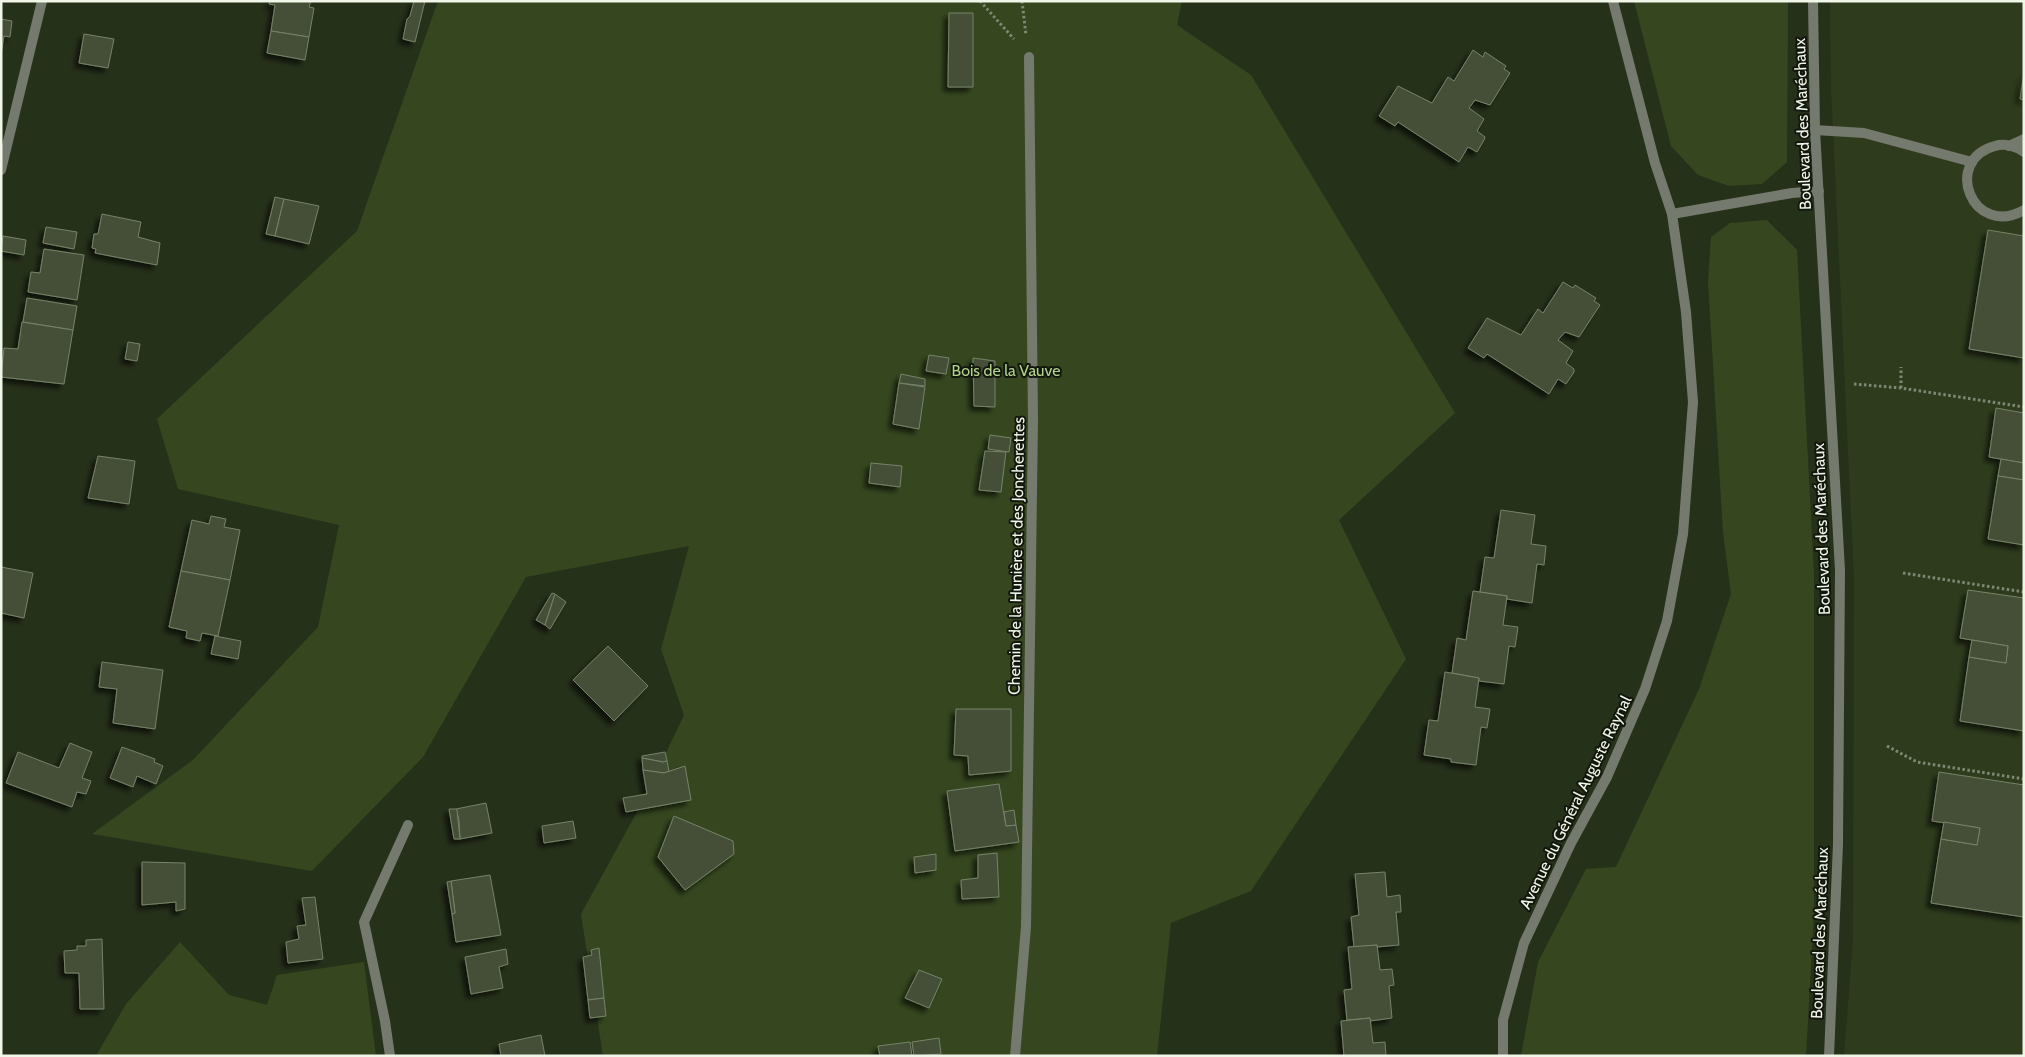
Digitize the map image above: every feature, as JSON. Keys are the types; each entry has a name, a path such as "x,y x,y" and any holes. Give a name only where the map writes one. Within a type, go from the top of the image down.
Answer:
{"street":[{"path":"1,170 42,1"},
{"name":"Avenue du Général Auguste Raynal","path":"1503,1056 1503,1020 1524,943 1570,844 1607,777 1645,689 1667,621 1683,534 1692,402 1686,312 1672,214 1655,163 1613,1"},
{"name":"Boulevard des Maréchaux","path":"1813,1 1818,191 1831,382 1840,570 1838,844 1829,1056"},
{"name":"Chemin de la Hunière et des Joncherettes","path":"1015,1056 1026,927 1032,479 1029,57"},
{"path":"1816,130 1864,133 1972,162"},
{"path":"2009,146 2024,139"},
{"path":"2024,152 2009,146 1998,145 1987,148 1972,162 1967,180 1970,197 1978,207 1989,214 1998,217 2016,214 2024,210"},
{"path":"1672,214 1792,193 1818,191"},
{"path":"390,1056 386,1022 364,922 408,825"}],"path":[{"path":"980,1 1029,57"},
{"path":"1022,1 1029,57"},
{"path":"1901,367 1901,388"},
{"path":"1831,382 1901,388 2024,407"},
{"path":"1903,573 2024,592"},
{"path":"1887,746 1917,762 2024,779"}],"shaded area":[{"path":"1830,1 2024,1 2024,1056 1844,1056 1853,941 1854,579 1831,86"}],"green space":[{"name":"Bois de la Vauve","path":"438,1 1182,1 1177,25 1251,75 1455,413 1339,520 1406,659 1251,891 1171,923 1157,1056 603,1056 581,914 643,801 684,715 661,649 689,546 526,577 423,757 312,871 92,834 193,760 318,627 339,525 178,489 157,419 357,231"},
{"path":"1634,1 1788,1 1787,162 1762,184 1729,186 1698,175 1671,146"},
{"path":"1767,220 1797,250 1814,575 1814,913 1806,1056 1521,1056 1538,962 1586,869 1616,867 1699,689 1731,594 1723,532 1708,281 1711,237 1730,223"},
{"path":"180,942 229,995 267,1005 277,975 364,962 376,1056 96,1056 126,1004"}],"building":[{"path":"270,1 311,1 309,7 314,8 309,37 271,31 275,5 269,4"},
{"path":"414,1 425,1 415,42 403,39 407,19 410,16"},
{"path":"949,13 973,13 973,87 948,87"},
{"path":"1,19 12,21 10,37 4,36 1,55"},
{"path":"271,31 309,37 305,60 267,53"},
{"path":"84,34 114,39 108,68 79,63"},
{"path":"1473,50 1483,57 1485,52 1506,66 1504,69 1510,73 1490,105 1475,100 1469,108 1484,119 1477,131 1485,137 1477,152 1468,147 1459,162 1398,122 1395,126 1379,116 1398,86 1432,103 1448,77 1454,81"},
{"path":"2024,73 2024,100 2020,99"},
{"path":"275,197 284,199 275,236 266,234"},
{"path":"284,199 319,206 309,244 275,236"},
{"path":"102,214 141,222 138,237 160,243 157,265 95,253 96,249 92,248 94,234 98,234"},
{"path":"46,227 77,232 74,249 43,243"},
{"path":"1988,230 2024,236 2024,358 1969,349"},
{"path":"3,236 26,240 24,255 1,251"},
{"path":"44,249 84,255 77,300 28,292 31,272 40,273"},
{"path":"1563,282 1573,288 1575,285 1596,298 1594,301 1600,305 1579,337 1565,332 1558,340 1573,351 1566,363 1574,369 1574,372 1566,384 1558,379 1549,394 1487,354 1484,358 1468,348 1487,318 1521,335 1538,309 1543,313"},
{"path":"27,298 77,306 73,330 23,322"},
{"path":"22,322 73,330 64,384 1,377 4,348 18,349"},
{"path":"128,342 140,344 137,361 125,359"},
{"path":"929,355 949,358 946,374 926,371"},
{"path":"973,358 995,361 995,407 974,406"},
{"path":"901,374 925,379 925,386 899,383"},
{"path":"899,383 925,387 919,429 893,424"},
{"path":"1996,408 2024,413 2024,463 1989,457"},
{"path":"990,435 1011,438 1009,452 988,449"},
{"path":"985,451 1006,452 1001,492 979,490"},
{"path":"98,456 135,461 129,504 88,498"},
{"path":"2001,459 2024,463 2024,480 1998,476"},
{"path":"871,463 902,466 900,487 869,483"},
{"path":"1998,476 2024,480 2024,545 1988,539"},
{"path":"1501,510 1535,515 1531,544 1546,546 1544,565 1537,564 1532,603 1507,599 1507,596 1480,592 1485,557 1494,558"},
{"path":"211,516 226,519 224,527 240,530 230,580 181,571 192,520 209,524"},
{"path":"1,567 33,573 24,618 1,613"},
{"path":"181,571 230,580 218,636 202,633 200,641 186,638 187,631 169,627"},
{"path":"1968,590 2024,598 2024,731 1960,721 1969,657 2006,663 2008,646 1960,638"},
{"path":"1473,591 1507,596 1503,625 1518,627 1515,647 1509,646 1504,684 1479,681 1479,678 1452,673 1457,638 1466,640"},
{"path":"552,593 555,594 545,625 536,620"},
{"path":"555,594 566,602 550,629 545,625"},
{"path":"215,636 241,641 238,659 211,654"},
{"path":"1972,640 2008,646 2006,663 1969,657"},
{"path":"608,646 648,686 614,721 573,680"},
{"path":"102,662 163,670 155,729 113,723 117,689 99,687"},
{"path":"1445,672 1479,678 1475,707 1490,709 1487,728 1481,727 1476,765 1451,762 1451,759 1424,755 1429,720 1438,721"},
{"path":"956,709 1011,709 1011,771 969,775 968,756 954,755"},
{"path":"70,743 92,752 82,778 91,781 86,794 77,792 72,807 6,783 18,752 59,768"},
{"path":"122,747 155,759 154,762 163,766 156,784 137,776 133,787 110,778"},
{"path":"665,752 667,761 642,758 642,756"},
{"path":"642,758 667,761 669,771 664,773 643,770"},
{"path":"685,766 691,800 626,812 623,798 647,794 643,770 664,773"},
{"path":"1939,772 2024,785 2024,917 1931,903 1941,839 1977,845 1980,828 1932,821"},
{"path":"999,784 1006,826 1016,825 1019,842 955,851 947,791"},
{"path":"486,803 492,833 460,839 459,820 456,809"},
{"path":"449,809 457,810 460,839 454,839"},
{"path":"1014,810 1016,825 1006,826 1004,812"},
{"path":"674,816 733,841 734,854 685,890 658,857"},
{"path":"573,821 576,838 544,843 542,826"},
{"path":"1944,822 1980,828 1977,845 1941,839"},
{"path":"997,853 999,897 962,899 961,880 978,878 978,855"},
{"path":"936,854 936,870 915,873 914,857"},
{"path":"142,862 185,863 185,909 176,911 176,902 142,905"},
{"path":"1385,872 1387,897 1400,895 1401,912 1396,912 1399,945 1354,947 1351,917 1359,915 1355,874"},
{"path":"490,875 501,935 456,942 452,914 455,913 451,881"},
{"path":"451,881 455,913 452,914 447,882"},
{"path":"315,897 323,959 288,963 286,942 299,939 297,926 306,925 302,898"},
{"path":"102,939 104,1009 80,1009 79,973 65,973 64,951 77,950 77,946 86,946 86,940"},
{"path":"1377,945 1380,970 1392,969 1394,985 1389,986 1392,1018 1370,1021 1370,1018 1347,1020 1344,990 1352,989 1348,947"},
{"path":"599,948 604,998 588,1000 583,957 592,955 591,950"},
{"path":"506,949 508,964 499,967 503,988 471,994 465,957"},
{"path":"919,970 942,979 929,1008 905,998"},
{"path":"604,998 606,1016 590,1018 588,1000"},
{"path":"1370,1018 1373,1043 1385,1042 1386,1056 1344,1056 1341,1021"},
{"path":"541,1035 545,1056 501,1056 499,1044"},
{"path":"939,1038 941,1054 914,1056 912,1042"},
{"path":"910,1042 912,1056 880,1056 878,1046"}]}
